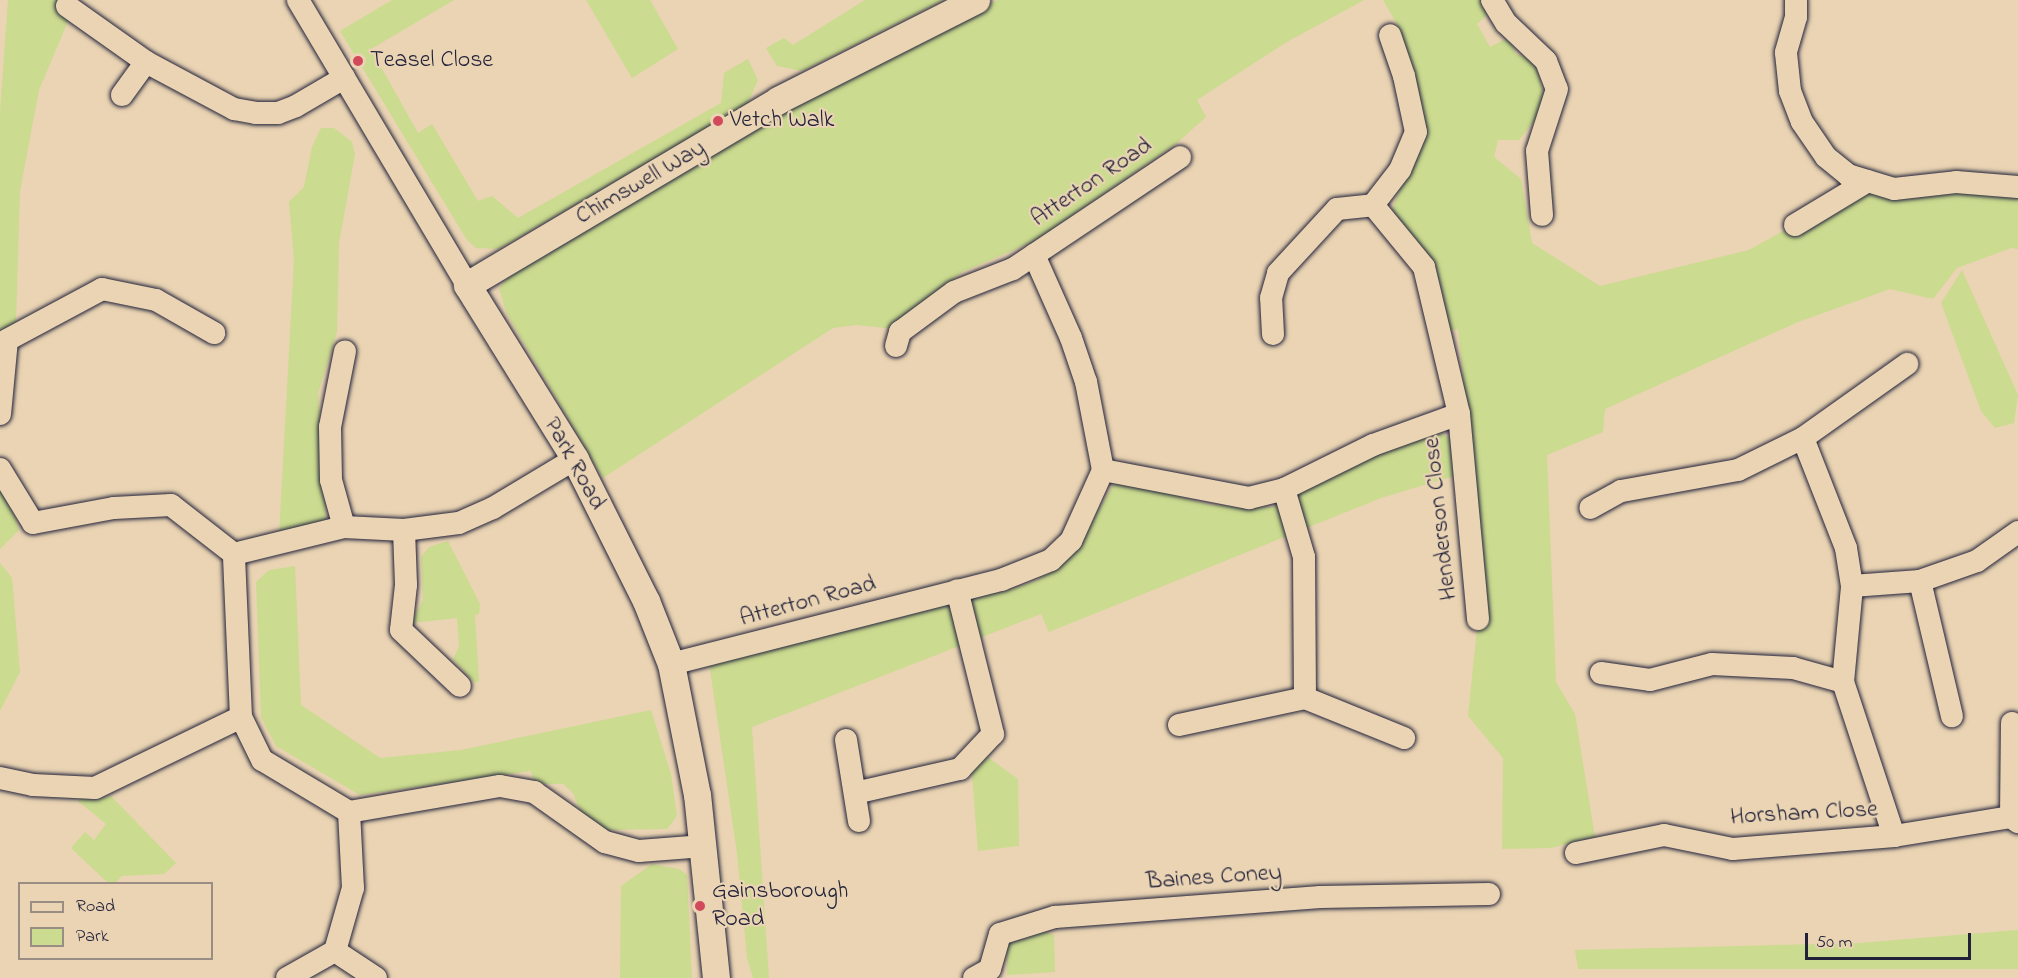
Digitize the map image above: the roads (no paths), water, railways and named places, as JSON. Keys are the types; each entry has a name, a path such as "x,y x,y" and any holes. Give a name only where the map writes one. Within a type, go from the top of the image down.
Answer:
{"street":[{"name":"Park Road","path":"298,0 467,285 575,459 646,601 671,664 704,846 716,978"},
{"name":"Chimswell Way","path":"467,285 778,100 976,0"},
{"path":"1492,0 1506,23 1546,61 1557,90 1537,152 1542,215"},
{"path":"1796,0 1796,17 1786,53 1794,102 1802,122 1826,157 1848,176 1894,189 1956,182 2018,187"},
{"path":"67,6 146,62 234,109 256,113 278,113 296,106 344,78"},
{"path":"1273,334 1271,298 1278,273 1337,208 1373,205 1400,170 1416,132 1404,76 1390,35"},
{"path":"122,95 146,62"},
{"name":"Atterton Road","path":"896,346 900,332 954,292 1013,269 1180,157"},
{"path":"1795,225 1868,182"},
{"name":"Henderson Close","path":"1373,205 1424,267 1459,414 1478,619"},
{"name":"Atterton Road","path":"671,664 1001,580 1051,560 1071,541 1103,470 1086,382 1071,338 1034,255"},
{"path":"0,414 8,340 102,289 156,300 214,333"},
{"path":"344,527 331,480 330,427 345,351"},
{"path":"1590,508 1621,491 1738,470 1803,438 1907,364"},
{"name":"Henderson Close","path":"1103,470 1249,498 1284,489 1373,445 1459,414"},
{"name":"Horsham Close","path":"1803,438 1846,548 1852,586 1843,682 1894,836"},
{"path":"234,554 344,527 404,530 459,523 494,508 575,459"},
{"path":"0,469 33,523 114,508 171,505 234,554 241,717 262,760 349,812 500,786 534,792 605,842 639,851 704,846"},
{"path":"1284,489 1304,557 1305,698"},
{"path":"404,530 406,585 401,630 460,686"},
{"path":"1852,586 1920,581 1977,561 2018,532"},
{"path":"1920,581 1952,716"},
{"path":"855,793 960,769 993,734 957,590"},
{"path":"1601,673 1650,680 1712,664 1793,668 1843,682"},
{"path":"1179,725 1305,698 1404,738"},
{"path":"0,778 33,785 95,788 241,717"},
{"path":"2012,723 2014,820"},
{"path":"846,740 859,821"},
{"path":"287,978 335,951 354,888 349,812"},
{"name":"Horsham Close","path":"1576,853 1664,835 1733,849 1894,836 2014,820"},
{"name":"Baines Coney","path":"974,978 990,969 1000,934 1055,917 1320,897 1489,894"},
{"path":"335,951 376,978"}],"place":[{"name":"Teasel Close","path":"358,61"},
{"name":"Vetch Walk","path":"718,121"},
{"name":"Gainsborough Road","path":"700,906"}]}
